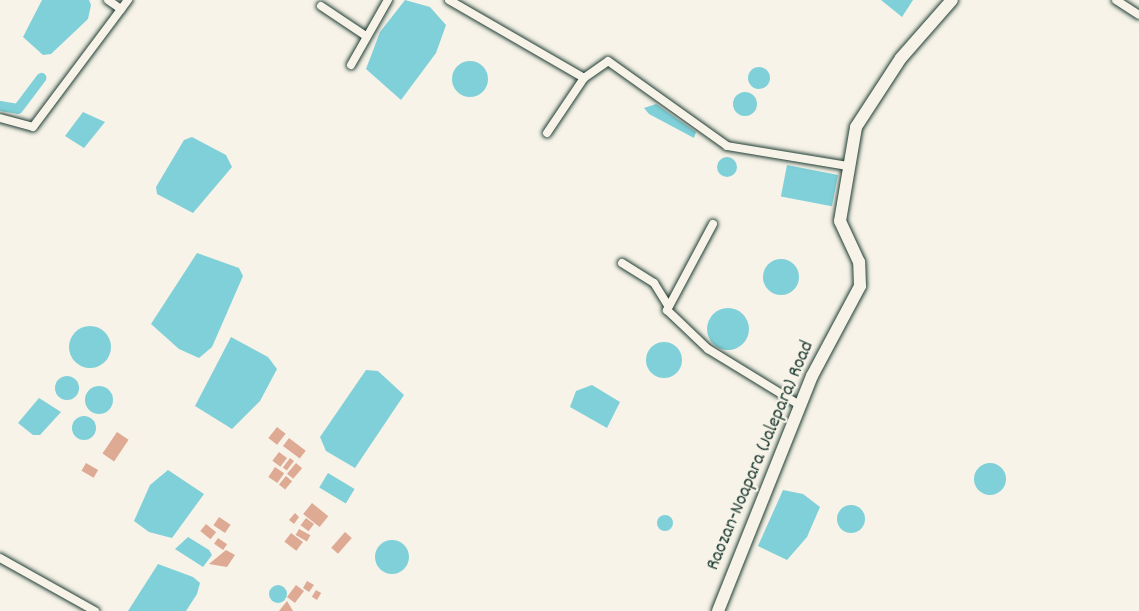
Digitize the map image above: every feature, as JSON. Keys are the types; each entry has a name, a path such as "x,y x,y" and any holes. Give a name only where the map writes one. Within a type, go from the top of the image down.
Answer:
{"main road":[{"name":"Raozan-Noapara (Jalepara) Road","path":"717,611 801,406 861,280 840,221 848,166 864,110 952,0"}],"street":[{"path":"108,0 121,9"},
{"path":"0,118 33,127 128,0"},
{"path":"351,65 388,0"},
{"path":"449,0 584,78"},
{"path":"1116,0 1139,15"},
{"path":"321,6 366,36"},
{"path":"547,133 584,78 608,61 727,146 848,166"},
{"path":"668,305 713,224"},
{"path":"622,263 654,284 668,305 673,318 708,349 801,406"},
{"path":"0,558 95,611"}],"water":[{"path":"42,0 89,0 91,5 88,19 51,54 43,55 23,37"},
{"path":"405,0 430,7 446,25 436,53 401,100 366,69 380,32"},
{"path":"881,0 913,0 902,17"},
{"path":"470,61 482,67 488,79 482,91 470,97 458,91 452,79 458,67"},
{"path":"755,67 763,67 770,74 770,82 763,89 755,89 748,82 748,74"},
{"path":"745,92 753,96 757,104 753,112 745,116 737,112 733,104 737,96"},
{"path":"656,104 696,132 694,138 649,114 644,108"},
{"path":"83,112 105,122 84,148 65,136"},
{"path":"192,137 226,155 232,167 193,213 157,194 156,187 184,140"},
{"path":"723,157 731,157 737,163 737,171 731,177 723,177 717,171 717,163"},
{"path":"787,165 838,175 832,206 781,196"},
{"path":"197,253 239,268 243,276 212,347 199,358 179,349 151,324"},
{"path":"781,259 793,265 799,277 793,289 781,295 769,289 763,277 769,265"},
{"path":"728,308 743,314 749,329 743,344 728,350 713,344 707,329 713,314"},
{"path":"90,326 105,332 111,347 105,362 90,368 75,362 69,347 75,332"},
{"path":"231,337 268,357 277,369 260,401 232,429 195,406"},
{"path":"664,342 677,347 682,360 677,373 664,378 651,373 646,360 651,347"},
{"path":"366,370 378,371 404,395 355,468 326,451 320,437"},
{"path":"67,376 76,379 79,388 76,397 67,400 58,397 55,388 58,379"},
{"path":"592,385 620,402 607,428 570,407 576,391"},
{"path":"99,386 109,390 113,400 109,410 99,414 89,410 85,400 89,390"},
{"path":"39,398 61,412 40,435 33,435 18,423"},
{"path":"84,416 93,419 96,428 93,437 84,440 75,437 72,428 75,419"},
{"path":"990,463 1001,468 1006,479 1001,490 990,495 979,490 974,479 979,468"},
{"path":"168,470 204,494 172,538 149,532 134,521 150,485"},
{"path":"328,473 355,489 346,504 319,488"},
{"path":"783,490 803,494 820,507 807,537 787,560 758,546"},
{"path":"851,505 861,509 865,519 861,529 851,533 841,529 837,519 841,509"},
{"path":"665,515 671,517 673,523 671,529 665,531 659,529 657,523 659,517"},
{"path":"188,537 209,550 212,555 203,567 175,549"},
{"path":"392,540 404,545 409,557 404,569 392,574 380,569 375,557 380,545"},
{"path":"158,564 193,577 200,583 197,594 186,611 128,611"},
{"path":"278,585 284,588 287,594 284,600 278,603 272,600 269,594 272,588"}],"building":[{"path":"277,427 286,434 277,445 268,438"},
{"path":"117,432 129,440 114,461 102,454"},
{"path":"289,438 306,451 300,459 283,446"},
{"path":"279,452 287,458 280,467 272,461"},
{"path":"290,458 294,461 287,471 283,468"},
{"path":"86,463 98,470 94,478 82,471"},
{"path":"296,463 302,468 293,479 287,474"},
{"path":"275,467 284,473 277,483 268,477"},
{"path":"286,476 292,481 285,490 279,484"},
{"path":"312,503 328,516 320,527 303,514"},
{"path":"295,513 299,517 294,524 289,520"},
{"path":"219,517 231,525 225,533 213,525"},
{"path":"306,518 314,524 309,531 301,525"},
{"path":"206,524 216,532 210,539 200,531"},
{"path":"299,529 310,535 307,541 296,535"},
{"path":"345,532 352,538 338,554 331,548"},
{"path":"291,533 303,542 296,551 284,542"},
{"path":"218,538 227,544 223,550 214,544"},
{"path":"226,550 235,555 227,567 209,564"},
{"path":"307,581 314,585 309,592 303,588"},
{"path":"296,585 304,591 295,603 287,597"},
{"path":"316,590 321,593 317,600 312,597"},
{"path":"287,601 293,611 279,611"}],"waterway":[{"path":"0,106 18,109 41,78"}]}
